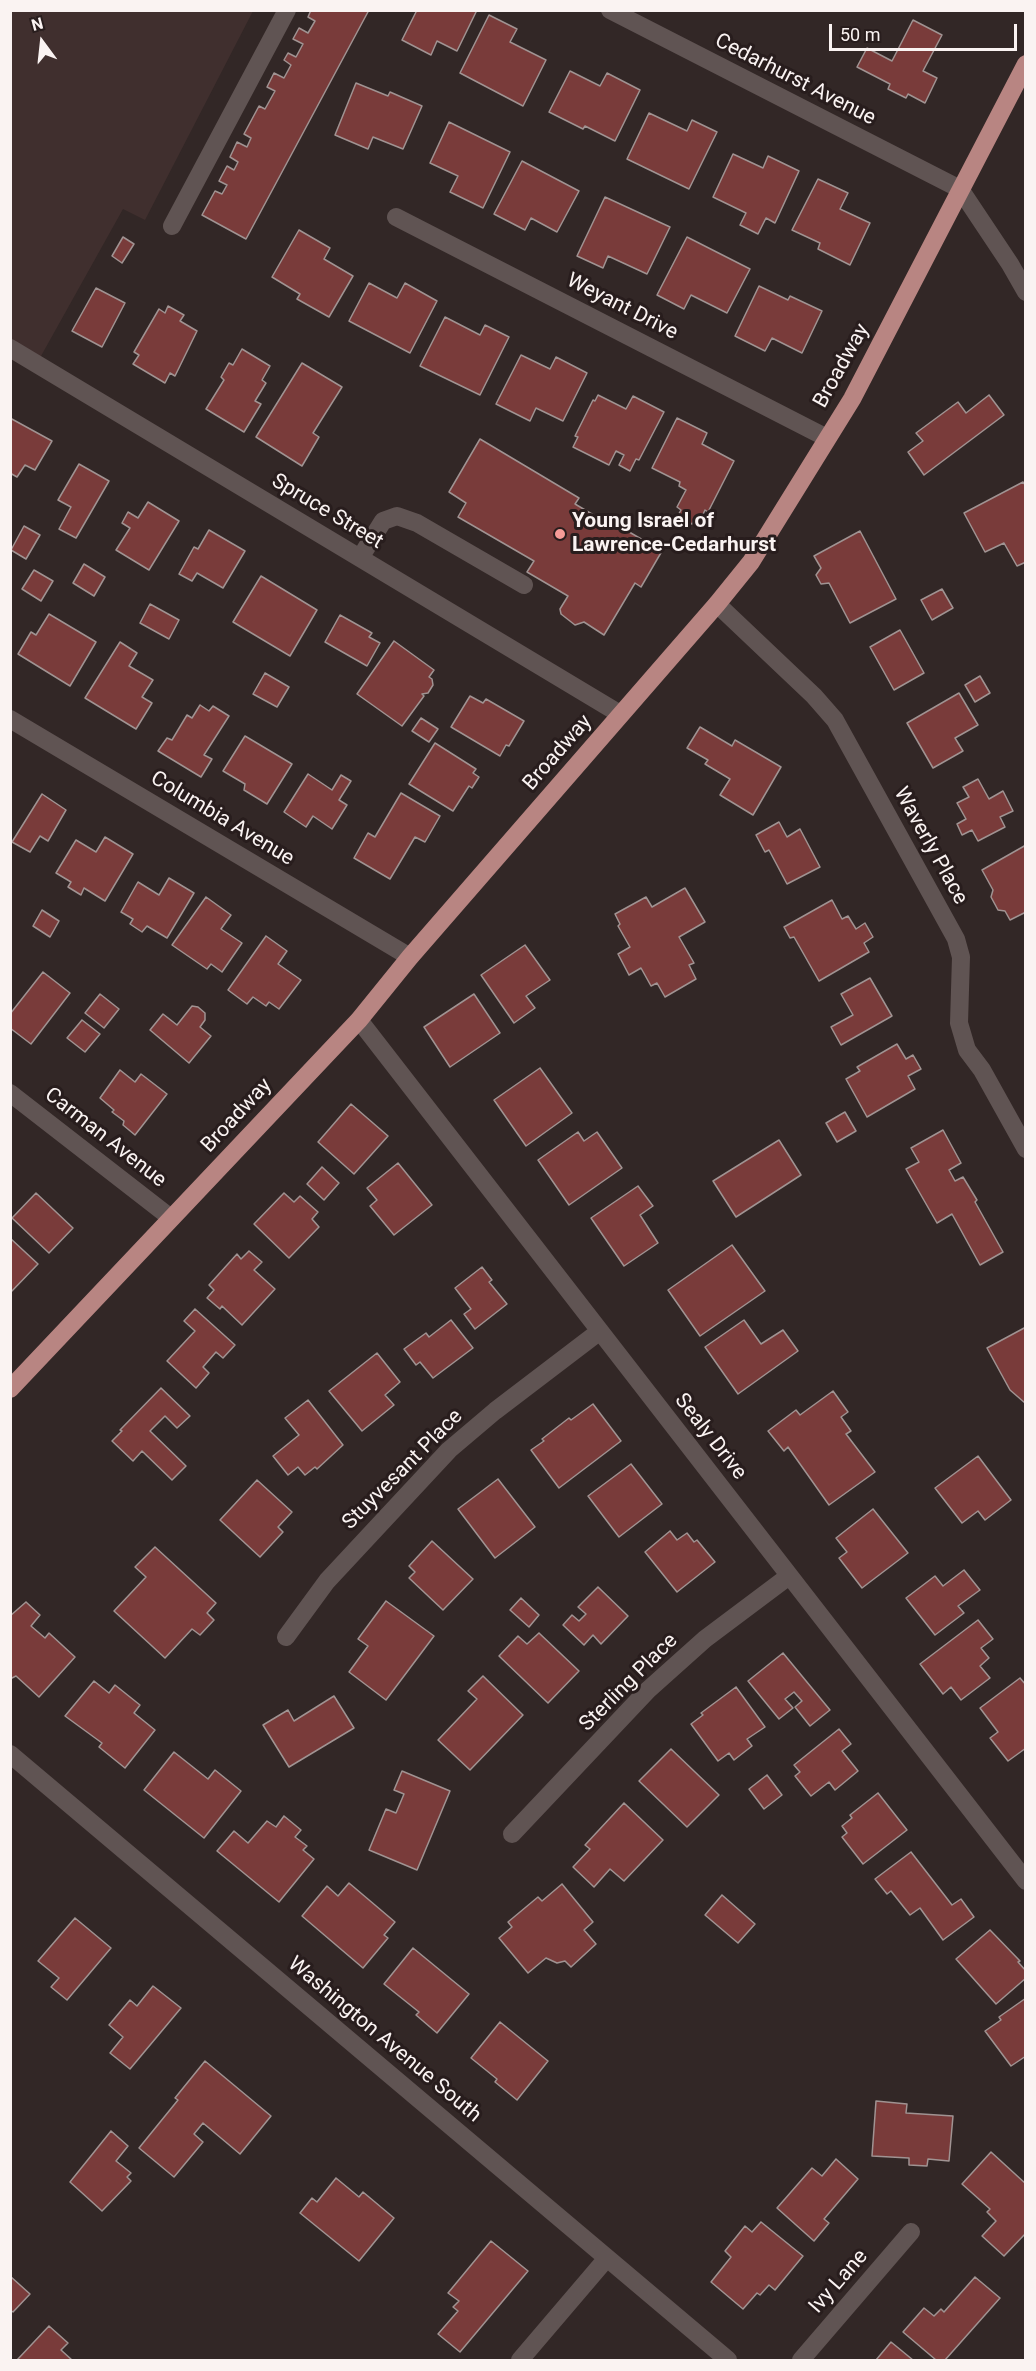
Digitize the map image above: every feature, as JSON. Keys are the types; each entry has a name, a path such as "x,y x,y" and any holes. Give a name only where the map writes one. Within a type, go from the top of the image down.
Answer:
{"main road":[{"name":"Broadway","path":"10,1389 359,1020 410,957 751,562 852,399 1026,63"}],"street":[{"path":"172,226 287,10"},
{"name":"Cedarhurst Avenue","path":"610,10 960,189"},
{"path":"960,189 1026,292"},
{"name":"Weyant Drive","path":"396,217 827,438"},
{"name":"Spruce Street","path":"10,348 620,714"},
{"path":"360,558 383,521 397,516 417,523 525,585"},
{"name":"Waverly Place","path":"717,604 814,696 835,720 956,939 961,957 959,1023 967,1050 982,1070 1026,1149"},
{"name":"Columbia Avenue","path":"10,719 410,957"},
{"name":"Sealy Drive","path":"359,1020 1026,1881"},
{"name":"Carman Avenue","path":"10,1093 171,1218"},
{"name":"Stuyvesant Place","path":"286,1637 327,1581 449,1450 495,1411 600,1331"},
{"name":"Sterling Place","path":"512,1834 648,1690 705,1640 789,1576"},
{"name":"Washington Avenue South","path":"10,1754 728,2361"},
{"name":"Ivy Lane","path":"801,2361 911,2232"},
{"path":"520,2361 606,2258"}],"shaded area":[{"path":"10,11 253,11 145,220 123,209 36,365 11,349"}],"building":[{"path":"311,10 369,10 246,239 202,215 215,191 222,194 227,185 219,181 227,166 234,170 238,162 230,157 237,142 247,147 251,138 244,134 259,106 265,109 275,91 267,87 274,73 284,78 291,65 284,60 288,53 296,57 303,44 293,39 299,28 308,33 315,21 308,17"},
{"path":"417,10 477,10 457,51 437,41 431,55 402,40"},
{"path":"489,15 517,29 510,42 546,60 523,106 460,73"},
{"path":"913,20 942,35 923,71 937,78 925,103 908,94 906,98 888,89 890,84 857,67 867,48 892,61"},
{"path":"570,71 600,86 607,73 640,90 615,141 585,126 583,129 549,112"},
{"path":"356,83 388,96 390,92 422,106 403,149 373,137 368,149 335,135"},
{"path":"649,113 687,131 692,120 717,132 689,189 627,159"},
{"path":"449,122 510,152 483,208 450,192 458,176 430,163"},
{"path":"733,154 763,168 768,156 799,171 775,223 766,218 758,234 740,225 746,213 713,197"},
{"path":"522,161 579,191 557,232 531,218 525,230 494,214"},
{"path":"818,179 848,193 840,209 870,223 850,265 818,249 820,243 792,230"},
{"path":"605,197 670,227 647,274 608,256 603,268 577,256"},
{"path":"299,230 330,248 324,259 353,276 329,317 297,299 300,294 272,277"},
{"path":"123,237 134,244 122,263 112,256"},
{"path":"687,237 750,269 727,313 691,295 684,309 657,295"},
{"path":"369,283 397,298 405,283 437,301 410,353 349,321"},
{"path":"759,286 788,300 790,296 822,311 802,353 772,338 765,351 735,336"},
{"path":"96,288 125,303 102,347 72,331"},
{"path":"168,306 184,315 180,321 197,331 175,376 170,373 165,383 133,364 139,355 134,352 159,309 165,313"},
{"path":"445,317 480,335 485,325 509,337 480,395 420,366"},
{"path":"242,349 270,366 262,380 266,383 255,401 261,404 244,432 206,409 224,380 221,377 229,363 233,365"},
{"path":"521,355 550,369 556,357 587,373 563,421 536,408 530,421 496,404"},
{"path":"302,363 342,387 313,433 319,437 302,466 256,437"},
{"path":"598,395 626,409 633,396 664,412 639,460 636,459 630,471 619,465 624,455 616,451 609,465 573,447 578,437 575,436 593,400 595,401"},
{"path":"989,395 1004,415 924,475 908,452 923,441 916,433 958,402 966,413"},
{"path":"10,418 52,441 35,470 25,465 17,477 10,473"},
{"path":"677,418 707,433 702,444 734,461 708,512 705,510 700,521 694,519 692,524 677,517 681,510 677,507 686,490 679,486 680,482 652,468"},
{"name":"Young Israel of Lawrence-Cedarhurst","path":"480,439 579,498 575,504 597,517 598,514 662,551 641,587 635,583 604,635 584,622 575,625 561,614 560,609 568,596 527,572 534,561 458,517 466,503 449,492"},
{"path":"79,464 109,481 76,538 59,529 71,507 58,500"},
{"path":"1023,482 1026,486 1026,562 1017,566 1004,543 985,552 964,513"},
{"path":"148,502 179,521 149,570 116,550 130,528 122,523 128,512 138,518"},
{"path":"24,526 40,535 26,559 11,550"},
{"path":"209,530 245,551 223,588 197,573 192,581 179,574 194,547 198,549"},
{"path":"860,531 896,599 850,623 829,583 821,584 816,575 821,568 814,556"},
{"path":"84,564 105,577 94,596 73,583"},
{"path":"34,570 53,581 41,601 22,589"},
{"path":"261,576 317,610 290,656 233,622"},
{"path":"942,589 953,608 932,620 921,600"},
{"path":"150,604 179,620 169,639 140,623"},
{"path":"49,614 96,642 70,686 18,654 31,632 36,635"},
{"path":"340,615 372,633 369,637 380,643 367,666 325,642"},
{"path":"900,630 924,673 894,690 870,647"},
{"path":"394,641 434,670 429,677 433,685 428,693 422,694 424,696 402,726 357,694"},
{"path":"120,642 137,653 129,666 153,680 142,697 152,703 136,729 85,698"},
{"path":"265,673 289,687 277,707 253,694"},
{"path":"980,676 990,693 975,702 965,685"},
{"path":"959,693 978,725 955,738 963,751 933,768 907,723"},
{"path":"470,696 483,703 486,699 524,721 500,756 451,727"},
{"path":"200,705 209,711 213,706 229,716 204,755 212,759 201,777 158,751 167,738 172,740 187,715 192,718"},
{"path":"421,718 438,729 429,742 412,731"},
{"path":"700,727 732,746 735,740 781,767 753,815 720,795 730,779 705,764 708,760 687,748"},
{"path":"245,736 292,764 267,804 244,790 245,784 223,771"},
{"path":"435,743 476,769 473,773 479,777 472,788 469,786 453,811 409,784"},
{"path":"308,774 332,790 341,775 351,781 339,800 347,805 332,829 313,816 306,827 284,812"},
{"path":"978,779 989,799 1003,791 1013,811 1000,817 1005,827 978,841 972,830 962,835 957,824 966,819 957,803 969,797 963,787"},
{"path":"401,793 440,816 425,842 415,837 390,879 354,858 368,833 375,837"},
{"path":"42,794 66,810 48,841 40,836 30,852 12,842"},
{"path":"779,822 787,837 800,829 820,867 787,884 769,850 765,852 756,835"},
{"path":"105,837 133,854 105,901 84,888 81,895 68,887 71,882 56,873 76,840 96,852"},
{"path":"1026,845 1026,912 1010,920 1005,911 998,910 991,897 993,890 982,870"},
{"path":"169,878 194,893 167,938 147,926 142,932 130,924 133,919 121,912 138,882 159,895"},
{"path":"685,888 705,922 679,937 694,963 689,965 696,979 665,997 657,983 651,986 641,968 629,975 618,954 630,947 618,926 620,924 615,914 646,897 652,907"},
{"path":"206,897 231,915 221,929 242,943 222,972 211,964 207,969 172,945"},
{"path":"832,900 842,919 848,916 856,929 865,923 873,937 864,943 869,952 819,981 794,937 790,938 784,927"},
{"path":"42,910 59,921 50,937 33,926"},
{"path":"266,936 287,951 278,964 301,980 279,1009 269,1002 266,1006 253,997 247,1004 228,990"},
{"path":"525,945 550,980 526,996 535,1008 514,1023 481,975"},
{"path":"43,972 70,993 31,1044 10,1028 10,1014"},
{"path":"870,978 892,1016 841,1045 831,1027 853,1015 841,994"},
{"path":"100,994 119,1009 104,1028 85,1013"},
{"path":"474,994 500,1033 450,1067 424,1027"},
{"path":"192,1006 198,1007 205,1013 205,1020 200,1027 211,1036 189,1063 150,1030 163,1014 177,1025"},
{"path":"82,1020 100,1034 85,1052 67,1038"},
{"path":"897,1044 906,1059 913,1055 921,1069 908,1076 915,1089 867,1117 846,1079 860,1071 857,1067"},
{"path":"540,1068 572,1113 526,1146 494,1100"},
{"path":"120,1070 135,1082 141,1074 167,1094 135,1135 123,1125 124,1121 112,1112 114,1110 100,1098"},
{"path":"351,1104 388,1136 354,1174 318,1142"},
{"path":"845,1112 856,1131 837,1142 826,1123"},
{"path":"943,1130 961,1163 949,1170 955,1181 963,1177 1003,1252 980,1265 952,1214 937,1223 906,1169 919,1162 911,1148"},
{"path":"578,1132 584,1141 597,1132 622,1168 569,1205 538,1160"},
{"path":"779,1140 801,1175 736,1217 713,1181"},
{"path":"398,1163 432,1205 394,1235 370,1206 377,1200 367,1188"},
{"path":"322,1167 339,1183 324,1200 307,1184"},
{"path":"638,1186 653,1206 640,1215 658,1243 624,1266 591,1218"},
{"path":"36,1193 73,1228 49,1253 12,1218"},
{"path":"284,1193 294,1202 300,1196 318,1212 312,1219 319,1227 289,1258 254,1224"},
{"path":"10,1238 38,1264 10,1293"},
{"path":"732,1245 765,1291 700,1336 668,1290"},
{"path":"249,1251 262,1262 254,1270 275,1289 242,1325 222,1306 220,1309 207,1298 214,1290 209,1285 237,1254 241,1259"},
{"path":"482,1267 492,1280 489,1282 507,1304 475,1329 464,1314 471,1309 455,1288"},
{"path":"195,1309 235,1345 223,1358 216,1352 203,1367 209,1373 196,1388 167,1361 195,1331 184,1321"},
{"path":"451,1320 473,1348 433,1378 420,1362 416,1365 404,1349 426,1333 429,1337"},
{"path":"744,1320 761,1344 783,1330 798,1351 738,1394 705,1347"},
{"path":"1026,1327 1025,1403 1010,1390 987,1348"},
{"path":"377,1353 400,1382 385,1395 394,1405 362,1431 329,1391"},
{"path":"161,1388 190,1416 177,1428 165,1416 150,1431 186,1466 172,1480 142,1451 133,1461 112,1441"},
{"path":"833,1391 848,1412 841,1417 851,1431 846,1434 875,1472 829,1505 788,1447 784,1451 768,1431 796,1410 800,1415"},
{"path":"308,1400 343,1445 317,1469 315,1467 305,1475 298,1467 288,1475 273,1456 299,1435 285,1418"},
{"path":"593,1404 621,1441 559,1488 531,1450 569,1418 571,1420"},
{"path":"978,1456 1011,1500 985,1520 978,1511 962,1523 935,1488"},
{"path":"631,1464 662,1504 619,1537 588,1496"},
{"path":"498,1479 535,1527 495,1558 458,1509"},
{"path":"257,1480 292,1512 278,1527 283,1532 260,1557 220,1520"},
{"path":"873,1509 908,1553 862,1588 839,1558 847,1552 836,1538"},
{"path":"670,1531 677,1540 687,1533 694,1542 697,1540 715,1562 677,1592 645,1552"},
{"path":"432,1541 473,1579 443,1610 409,1578 415,1572 409,1566"},
{"path":"155,1547 216,1603 207,1613 214,1620 200,1635 192,1629 165,1658 114,1611 146,1577 135,1567"},
{"path":"964,1570 980,1590 958,1606 964,1613 935,1635 906,1598 935,1576 943,1586"},
{"path":"598,1587 628,1616 601,1644 593,1635 584,1645 563,1625 572,1615 579,1621 586,1614 578,1607"},
{"path":"521,1598 539,1615 529,1627 510,1610"},
{"path":"386,1601 434,1636 386,1700 349,1672 368,1646 358,1639"},
{"path":"26,1602 40,1615 31,1626 45,1638 49,1633 75,1657 39,1697 16,1676 10,1679 10,1616"},
{"path":"978,1620 993,1639 981,1648 989,1658 980,1666 990,1678 961,1700 951,1687 943,1694 920,1664"},
{"path":"539,1633 579,1671 548,1703 499,1656 518,1636 527,1644"},
{"path":"783,1653 830,1710 810,1726 795,1707 802,1701 794,1692 785,1699 793,1708 779,1719 748,1681"},
{"path":"483,1676 523,1715 470,1770 438,1740 477,1699 468,1691"},
{"path":"1020,1678 1026,1685 1026,1748 1008,1761 990,1738 998,1732 980,1708"},
{"path":"94,1681 109,1693 115,1685 140,1705 134,1713 155,1730 125,1768 99,1747 102,1743 65,1716"},
{"path":"736,1687 765,1727 747,1739 752,1746 734,1760 729,1753 718,1761 691,1724 703,1715 701,1713"},
{"path":"334,1696 354,1728 289,1767 263,1725 288,1710 294,1721"},
{"path":"839,1729 851,1744 842,1751 858,1771 835,1790 829,1782 811,1796 795,1776 800,1772 794,1765"},
{"path":"671,1749 719,1795 687,1827 639,1781"},
{"path":"174,1752 208,1779 215,1770 241,1791 204,1838 144,1790"},
{"path":"402,1771 450,1791 417,1870 369,1850 386,1809 396,1813 404,1794 394,1790"},
{"path":"767,1775 782,1795 764,1809 749,1789"},
{"path":"878,1793 907,1830 863,1864 842,1837 847,1833 842,1826 852,1818 850,1815"},
{"path":"624,1803 663,1840 624,1881 610,1869 594,1887 573,1867 590,1849 585,1845"},
{"path":"284,1816 301,1830 295,1837 307,1846 303,1850 314,1859 279,1902 217,1851 234,1831 248,1843 267,1821 276,1827"},
{"path":"911,1852 952,1905 961,1899 974,1917 943,1940 920,1908 910,1915 891,1891 887,1894 875,1879"},
{"path":"349,1883 395,1922 384,1935 388,1938 363,1968 302,1916 327,1886 338,1896"},
{"path":"562,1884 593,1922 584,1930 596,1944 571,1967 565,1961 557,1963 546,1958 528,1973 499,1938 512,1927 508,1922 538,1897 542,1901"},
{"path":"722,1895 755,1924 738,1943 705,1915"},
{"path":"75,1918 111,1948 67,2000 51,1987 59,1978 38,1961"},
{"path":"990,1930 1020,1961 1018,1962 1026,1971 1026,1978 996,2004 956,1959"},
{"path":"413,1948 469,1994 437,2033 416,2015 419,2012 384,1984"},
{"path":"153,1986 181,2008 130,2069 110,2053 123,2037 109,2025 130,2000 137,2006"},
{"path":"1026,1998 1026,2056 1011,2066 985,2031 1001,2020 999,2017"},
{"path":"500,2022 548,2061 517,2100 495,2082 497,2079 471,2058"},
{"path":"205,2061 271,2116 240,2154 203,2123 194,2134 203,2142 174,2177 139,2148 178,2100 175,2098"},
{"path":"876,2101 907,2104 906,2113 953,2116 949,2161 928,2159 927,2166 909,2165 909,2158 872,2156"},
{"path":"111,2131 128,2146 116,2161 131,2173 127,2177 131,2181 102,2211 70,2182"},
{"path":"991,2152 1026,2184 1026,2233 1004,2256 982,2236 996,2221 987,2212 990,2209 962,2184"},
{"path":"836,2159 858,2179 824,2219 829,2223 814,2241 777,2208 812,2168 822,2176"},
{"path":"336,2178 359,2197 363,2192 394,2218 359,2261 300,2213 312,2198 317,2202"},
{"path":"761,2222 803,2256 775,2290 769,2285 760,2295 757,2293 743,2309 711,2282 731,2257 725,2251 745,2226 752,2232"},
{"path":"491,2241 528,2271 460,2352 438,2334 458,2311 453,2307 459,2301 448,2293"},
{"path":"10,2276 30,2294 13,2312 10,2310"},
{"path":"975,2277 1000,2298 945,2360 936,2360 903,2332 924,2308 934,2316 941,2309 944,2312"},
{"path":"49,2326 68,2343 61,2350 72,2360 17,2360"},
{"path":"891,2342 913,2360 876,2360"}],"place":[{"name":"Young Israel of Lawrence-Cedarhurst","path":"560,534"}]}
